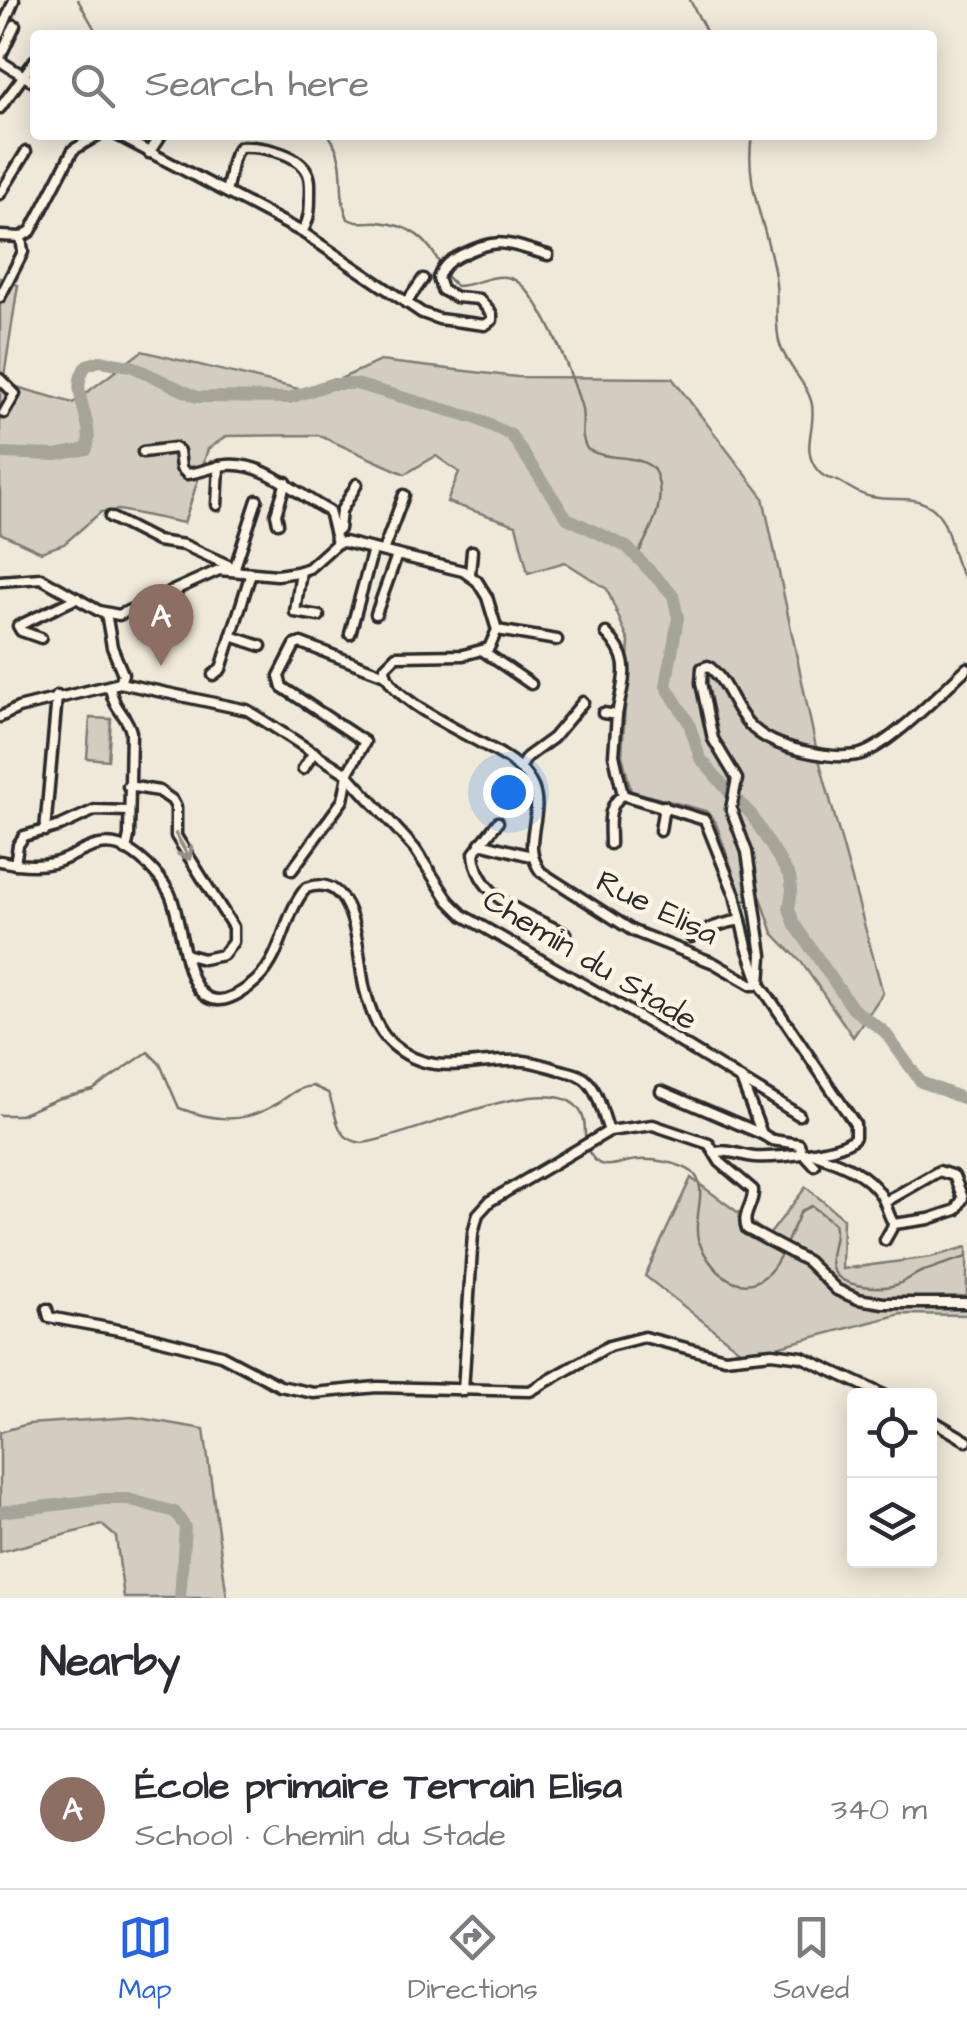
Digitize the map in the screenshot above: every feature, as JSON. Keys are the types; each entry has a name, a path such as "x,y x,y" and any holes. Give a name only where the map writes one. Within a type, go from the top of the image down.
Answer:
{"street":[{"path":"0,34 14,0"},
{"path":"16,26 0,59 30,79"},
{"path":"0,107 30,66"},
{"path":"0,236 21,237 34,227 73,150 90,140"},
{"path":"126,140 302,232 406,303 439,319 480,325 489,323 492,314 479,299 446,293 439,286 441,270 490,242 548,255"},
{"path":"150,153 159,140"},
{"path":"226,190 232,175 232,156 240,147 261,148 295,160 306,170 310,182 310,217 302,232"},
{"path":"0,194 26,152"},
{"path":"0,297 23,252 21,237"},
{"path":"406,303 423,280"},
{"path":"0,379 15,394 4,413"},
{"path":"143,452 177,449 181,468 187,474 219,466 241,466 286,482 329,512 337,543"},
{"path":"217,505 219,466"},
{"path":"278,523 276,514 286,482"},
{"path":"0,581 34,577 106,613 128,612 208,573 234,570 277,575 301,571 321,560 337,543 341,511 358,484"},
{"path":"383,552 404,494"},
{"path":"234,570 257,500"},
{"path":"110,517 156,541 190,547 234,570"},
{"path":"337,543 470,574 487,597 497,630 493,644 483,652 396,656 385,667 385,676"},
{"path":"350,634 373,549"},
{"path":"470,574 472,551"},
{"path":"376,614 398,555"},
{"path":"301,571 296,612 319,616"},
{"path":"213,675 221,670 250,573"},
{"path":"155,639 180,587"},
{"path":"41,638 21,631 18,626 77,598"},
{"path":"0,717 57,696 110,688 120,682 123,674 112,647 106,613"},
{"path":"497,630 557,640"},
{"path":"606,632 624,654 614,755 623,795"},
{"path":"231,636 261,646"},
{"path":"292,870 342,800 348,774 365,742 282,687 279,676 295,646 301,643 385,676 406,700 520,768 532,786 538,808 530,856 480,843 498,822"},
{"path":"483,652 532,684"},
{"path":"760,984 762,956 747,852 732,809 736,779 713,739 701,683 702,668 708,666 716,672 748,724 764,737 785,747 840,756 860,754 882,744 967,668"},
{"name":"Chemin du Stade","path":"120,682 247,710 314,752 348,774 415,849 449,901 464,916 799,1115"},
{"path":"110,688 116,710 130,726 126,850"},
{"path":"46,830 57,696"},
{"path":"520,768 563,727 582,702"},
{"path":"603,713 617,715"},
{"path":"303,769 314,752"},
{"path":"128,786 159,791 172,800 176,807 176,836 232,927 233,942 223,955 212,960 185,954"},
{"path":"623,795 706,820 734,894 760,984 856,1124 848,1145 758,1157 717,1152"},
{"path":"610,844 610,812 613,803 623,795"},
{"path":"660,831 664,806"},
{"path":"15,864 21,838 95,810 128,811"},
{"name":"Rue Elisa","path":"480,843 474,857 478,874 491,893 566,934"},
{"path":"0,861 52,863 103,844 126,850 157,875 170,893 185,954 199,990 212,1000 229,998 256,982 271,965 306,888 324,885 334,889 343,898 354,923 364,988 375,1020 388,1040 409,1058 422,1061 460,1066 523,1061 576,1074 593,1089 609,1131"},
{"name":"Rue Elisa","path":"530,856 553,885 633,931 714,963 752,985 760,984"},
{"path":"691,937 706,928 741,921"},
{"name":"Rue Elisa","path":"734,965 740,979"},
{"path":"742,1082 762,1134"},
{"path":"661,1090 772,1140 799,1144 814,1165"},
{"path":"463,1391 473,1233 478,1214 490,1201 609,1131 653,1125 710,1144 720,1162 753,1190 745,1215 748,1229 806,1261 837,1290 883,1303 967,1304"},
{"path":"806,1152 859,1173 885,1202 894,1224"},
{"path":"885,1202 938,1171 950,1173 958,1180 963,1202 956,1210 894,1224"},
{"path":"885,1240 894,1224"},
{"path":"47,1309 49,1317 220,1355 280,1386 299,1391 378,1387 520,1392 537,1389 608,1346 644,1338 726,1358 772,1353 802,1357 869,1388"},
{"path":"937,1423 967,1441"}],"shaded area":[{"path":"0,278 18,285 3,383 73,403 142,351 311,392 380,361 517,377 672,378 763,497 817,752 883,993 853,1037 802,963 773,933 761,898 743,901 715,821 706,811 631,791 622,755 629,642 607,589 565,562 528,573 516,525 447,502 459,472 436,456 405,474 318,435 227,436 208,449 184,523 119,510 101,512 64,544 41,552 0,533"},
{"path":"90,718 111,719 108,760 87,758"},
{"path":"691,1178 769,1235 806,1187 843,1218 842,1269 931,1257 967,1247 967,1315 901,1314 746,1355 645,1276"},
{"path":"133,1417 204,1429 227,1598 124,1598 116,1537 102,1525 0,1552 0,1432 28,1424"}],"waterway":[{"path":"78,0 95,30"},
{"path":"690,0 705,30"},
{"path":"332,140 339,158 348,219 409,230 431,249 441,267"},
{"path":"752,140 754,193 776,284 778,338 812,405 809,447 813,463 823,476 862,494 909,499 931,507 944,522 967,581"},
{"path":"445,275 456,286 503,277 521,285 543,314 562,354 581,405 587,449 637,460 653,468 658,479 659,502 637,556"},
{"path":"0,453 56,455 87,449 88,427 79,384 87,365 100,361 131,366 197,397 289,398 331,384 356,384 475,418 511,435 567,518 627,547 673,595 678,618 666,686 689,723 700,758 730,793"},
{"path":"736,799 751,814 790,877 789,909 795,925 853,1009 884,1031 921,1082 967,1100"},
{"path":"0,1115 20,1115 57,1099 93,1090 148,1052 160,1064 179,1108 203,1115 248,1116 313,1086 328,1093 341,1131 362,1143 504,1102 557,1097 575,1105 581,1113 585,1141"},
{"path":"587,1148 603,1165 652,1160 692,1172 700,1186 698,1239 724,1276 747,1284 759,1280 780,1256"},
{"path":"786,1244 801,1211 812,1206 834,1223 831,1264 837,1276 851,1283 892,1286 967,1257"},
{"path":"0,1512 104,1499 128,1499 175,1512 185,1527 180,1598"}],"place":[{"name":"École primaire Terrain Elisa","path":"161,666"}]}
